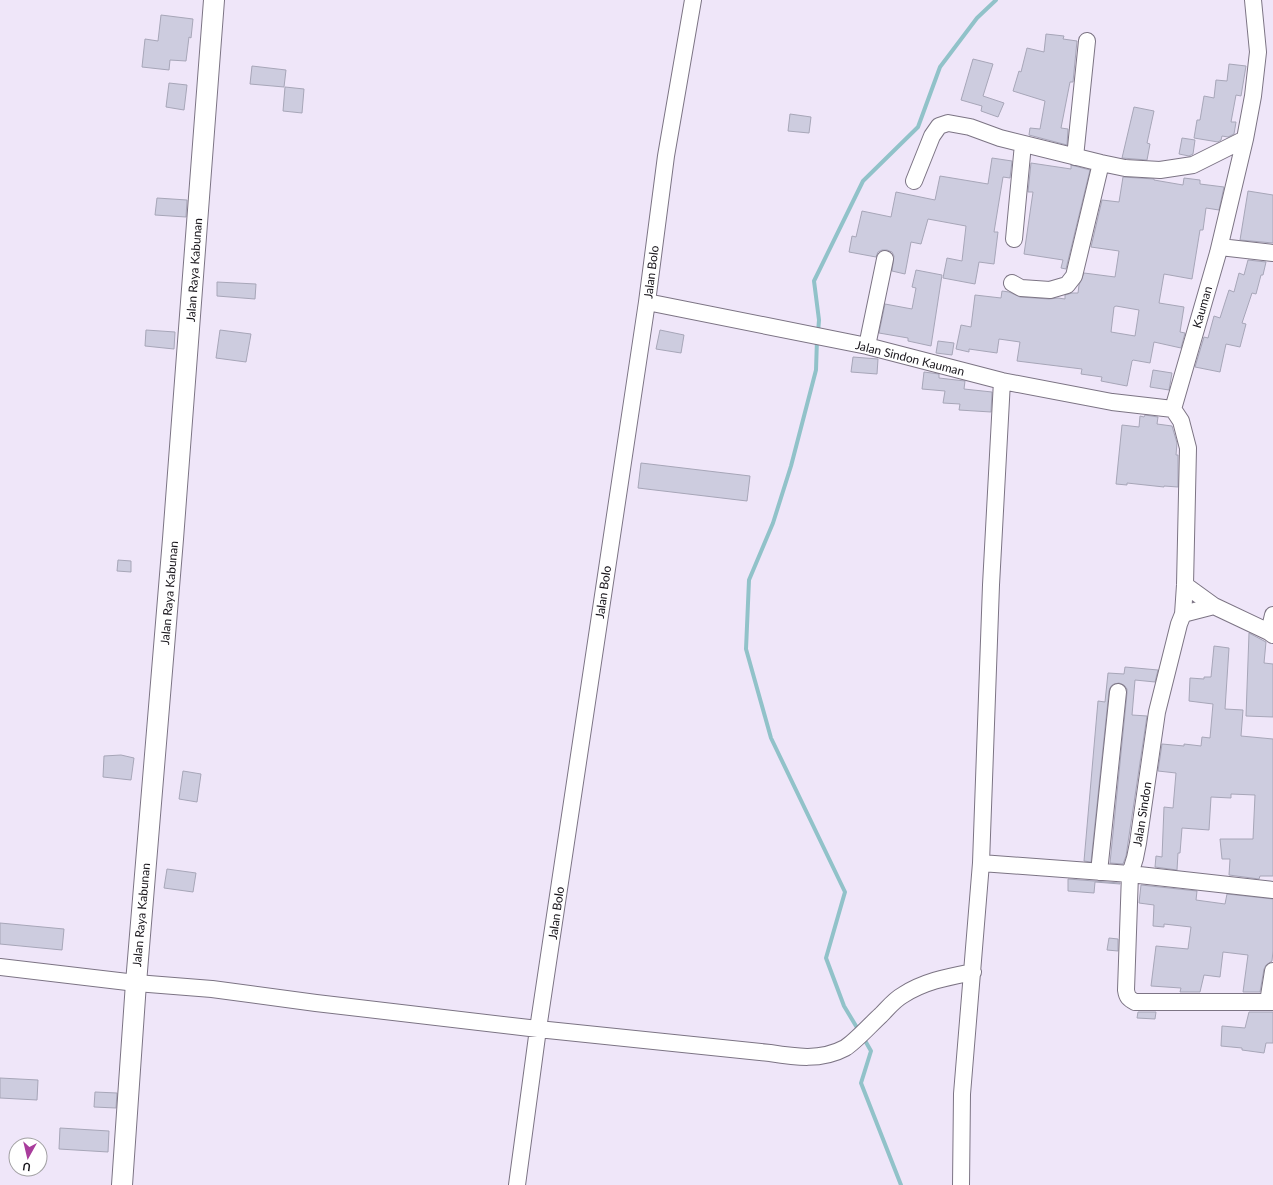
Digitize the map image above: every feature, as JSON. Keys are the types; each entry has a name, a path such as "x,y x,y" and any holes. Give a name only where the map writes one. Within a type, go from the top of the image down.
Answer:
{"street":[{"name":"Jalan Raya Kabunan","path":"122,1185 136,983 173,539 214,0"},
{"name":"Jalan Bolo","path":"517,1185 538,1029 647,302 666,156 693,0"},
{"name":"Kauman","path":"1173,409 1220,247 1245,139 1253,96 1258,52 1253,0"},
{"path":"1074,157 1087,41"},
{"path":"914,180 932,136 939,126 948,123 970,127 1000,138 1101,163 1125,168 1160,170 1194,165 1245,139"},
{"path":"1014,239 1023,144"},
{"path":"1012,282 1021,288 1050,290 1067,285 1074,276 1101,163"},
{"path":"1220,247 1273,252"},
{"path":"867,346 885,259"},
{"name":"Jalan Sindon Kauman","path":"647,302 867,346 1002,381 1112,402 1173,409"},
{"path":"961,1185 962,1094 981,863 991,585 1002,381"},
{"path":"1173,409 1181,421 1188,448 1183,614 1214,606"},
{"path":"1185,585 1214,606 1271,633 1273,615"},
{"name":"Jalan Sindon","path":"1183,614 1179,624 1157,712 1138,843 1130,874 1127,996 1130,1000 1141,1003 1183,1001 1271,1002"},
{"path":"1099,872 1118,692"},
{"path":"981,863 1130,874 1273,890"},
{"path":"0,967 136,983 212,989 316,1003 538,1029 811,1058 830,1054 846,1047 894,1001 923,984 938,979 973,972"},
{"path":"1271,1002 1273,971"}],"building":[{"path":"161,15 193,19 186,61 170,60 169,70 142,67 145,39 158,41"},
{"path":"1046,34 1064,36 1063,39 1077,41 1073,82 1070,82 1061,128 1068,129 1067,145 1029,135 1030,128 1040,129 1045,101 1013,91 1019,71 1021,72 1027,48 1044,52"},
{"path":"973,59 993,64 983,96 1004,103 998,117 981,111 982,106 961,100"},
{"path":"1229,64 1246,66 1241,96 1236,95 1231,122 1236,122 1234,134 1228,137 1222,136 1221,140 1218,142 1194,138 1197,120 1200,120 1204,96 1214,98 1216,80 1227,81"},
{"path":"252,66 286,70 284,87 250,84"},
{"path":"169,83 187,85 184,110 166,107"},
{"path":"285,87 304,89 302,113 283,111"},
{"path":"1134,107 1154,111 1147,143 1150,144 1147,160 1122,158"},
{"path":"790,114 811,117 809,133 788,131"},
{"path":"1182,138 1195,140 1193,154 1189,156 1179,154"},
{"path":"992,158 1012,161 1010,178 1003,177 994,232 998,232 994,264 979,262 975,284 943,278 947,258 962,261 966,226 928,219 921,244 911,242 905,274 892,271 894,256 892,252 887,250 878,252 876,257 849,252 852,236 856,237 862,211 891,217 896,192 935,200 940,176 988,184"},
{"path":"1031,163 1071,169 1071,165 1090,170 1066,269 1061,268 1063,260 1024,254 1033,192 1028,192"},
{"path":"1123,177 1154,179 1183,185 1184,178 1200,180 1200,184 1224,187 1219,210 1206,208 1203,230 1200,230 1192,279 1164,274 1159,303 1184,307 1180,332 1185,333 1181,348 1154,342 1150,363 1132,361 1127,386 1101,381 1102,377 1081,374 1082,369 1017,361 1020,342 999,339 997,353 969,349 969,352 956,349 961,325 971,327 975,295 1001,298 1002,291 1009,292 1020,297 1065,299 1065,295 1078,293 1079,285 1084,273 1115,277 1119,251 1091,247 1102,200 1119,202","holes":["1116,306 1139,310 1135,336 1111,332 1114,307"]},
{"path":"1248,191 1273,195 1273,243 1240,240"},
{"path":"157,198 187,200 186,217 155,215"},
{"path":"1248,260 1266,262 1256,294 1252,293 1242,323 1246,324 1240,347 1226,344 1220,372 1195,367 1204,337 1208,338 1214,316 1220,318 1229,290 1234,292 1239,273 1244,275"},
{"path":"916,270 942,275 931,346 908,341 908,338 879,333 885,304 912,309 916,288 912,287"},
{"path":"217,282 256,284 255,299 217,296"},
{"path":"146,330 175,332 174,349 145,346"},
{"path":"220,330 251,334 246,362 216,358"},
{"path":"660,330 684,335 681,353 656,349"},
{"path":"938,341 954,343 952,355 936,353"},
{"path":"853,357 878,359 877,374 851,372"},
{"path":"1153,370 1172,373 1169,390 1150,387"},
{"path":"924,372 939,374 939,378 965,381 964,389 992,392 991,412 959,410 960,404 943,403 945,391 922,389"},
{"path":"1145,415 1158,417 1157,424 1172,426 1177,443 1176,455 1178,455 1178,487 1127,483 1127,485 1116,484 1122,425 1139,427 1140,416 1144,417"},
{"path":"641,463 750,476 747,501 638,488"},
{"path":"118,560 131,561 131,572 117,571"},
{"path":"1249,633 1266,642 1264,663 1273,664 1273,717 1246,716"},
{"path":"1214,646 1229,648 1225,709 1243,710 1241,736 1273,739 1273,876 1260,876 1259,879 1229,875 1230,859 1222,859 1220,839 1253,839 1255,795 1231,794 1231,798 1211,797 1209,830 1182,828 1177,870 1155,867 1156,856 1162,857 1164,807 1173,808 1176,773 1158,771 1162,744 1201,746 1202,737 1210,738 1213,704 1189,701 1190,678 1204,679 1204,677 1211,677"},
{"path":"1125,667 1158,670 1155,682 1135,680 1132,715 1147,716 1126,856 1123,864 1110,863 1127,693 1127,689 1124,685 1119,683 1111,686 1109,691 1091,862 1084,861 1098,701 1105,702 1108,673 1124,674"},
{"path":"121,755 134,758 131,780 103,777 104,756"},
{"path":"183,771 201,774 197,802 179,799"},
{"path":"167,869 196,873 193,892 164,888"},
{"path":"1068,879 1120,884 1095,882 1094,893 1068,891"},
{"path":"1141,885 1197,891 1196,900 1225,904 1227,894 1273,899 1272,961 1266,965 1264,969 1260,992 1243,992 1248,955 1223,952 1220,977 1204,975 1200,992 1180,992 1181,988 1151,986 1156,946 1188,949 1191,927 1164,924 1164,927 1153,926 1154,905 1139,903"},
{"path":"0,923 64,929 62,950 0,944"},
{"path":"1109,938 1118,939 1118,951 1107,950"},
{"path":"1138,1012 1156,1012 1155,1019 1137,1018"},
{"path":"1249,1012 1273,1012 1273,1043 1266,1043 1264,1053 1242,1050 1242,1048 1221,1046 1222,1026 1245,1028"},
{"path":"0,1078 38,1080 37,1100 0,1098"},
{"path":"95,1092 117,1093 116,1108 94,1107"},
{"path":"60,1128 109,1131 108,1152 59,1149"}],"waterway":[{"path":"818,333 819,320 814,281 863,181 918,127 940,67 977,18 996,0"},
{"path":"817,339 816,370 791,466 773,523 749,580 746,649 771,738 845,892 826,958 844,1006 859,1031"},
{"path":"863,1037 871,1051 861,1083 901,1185"}]}
